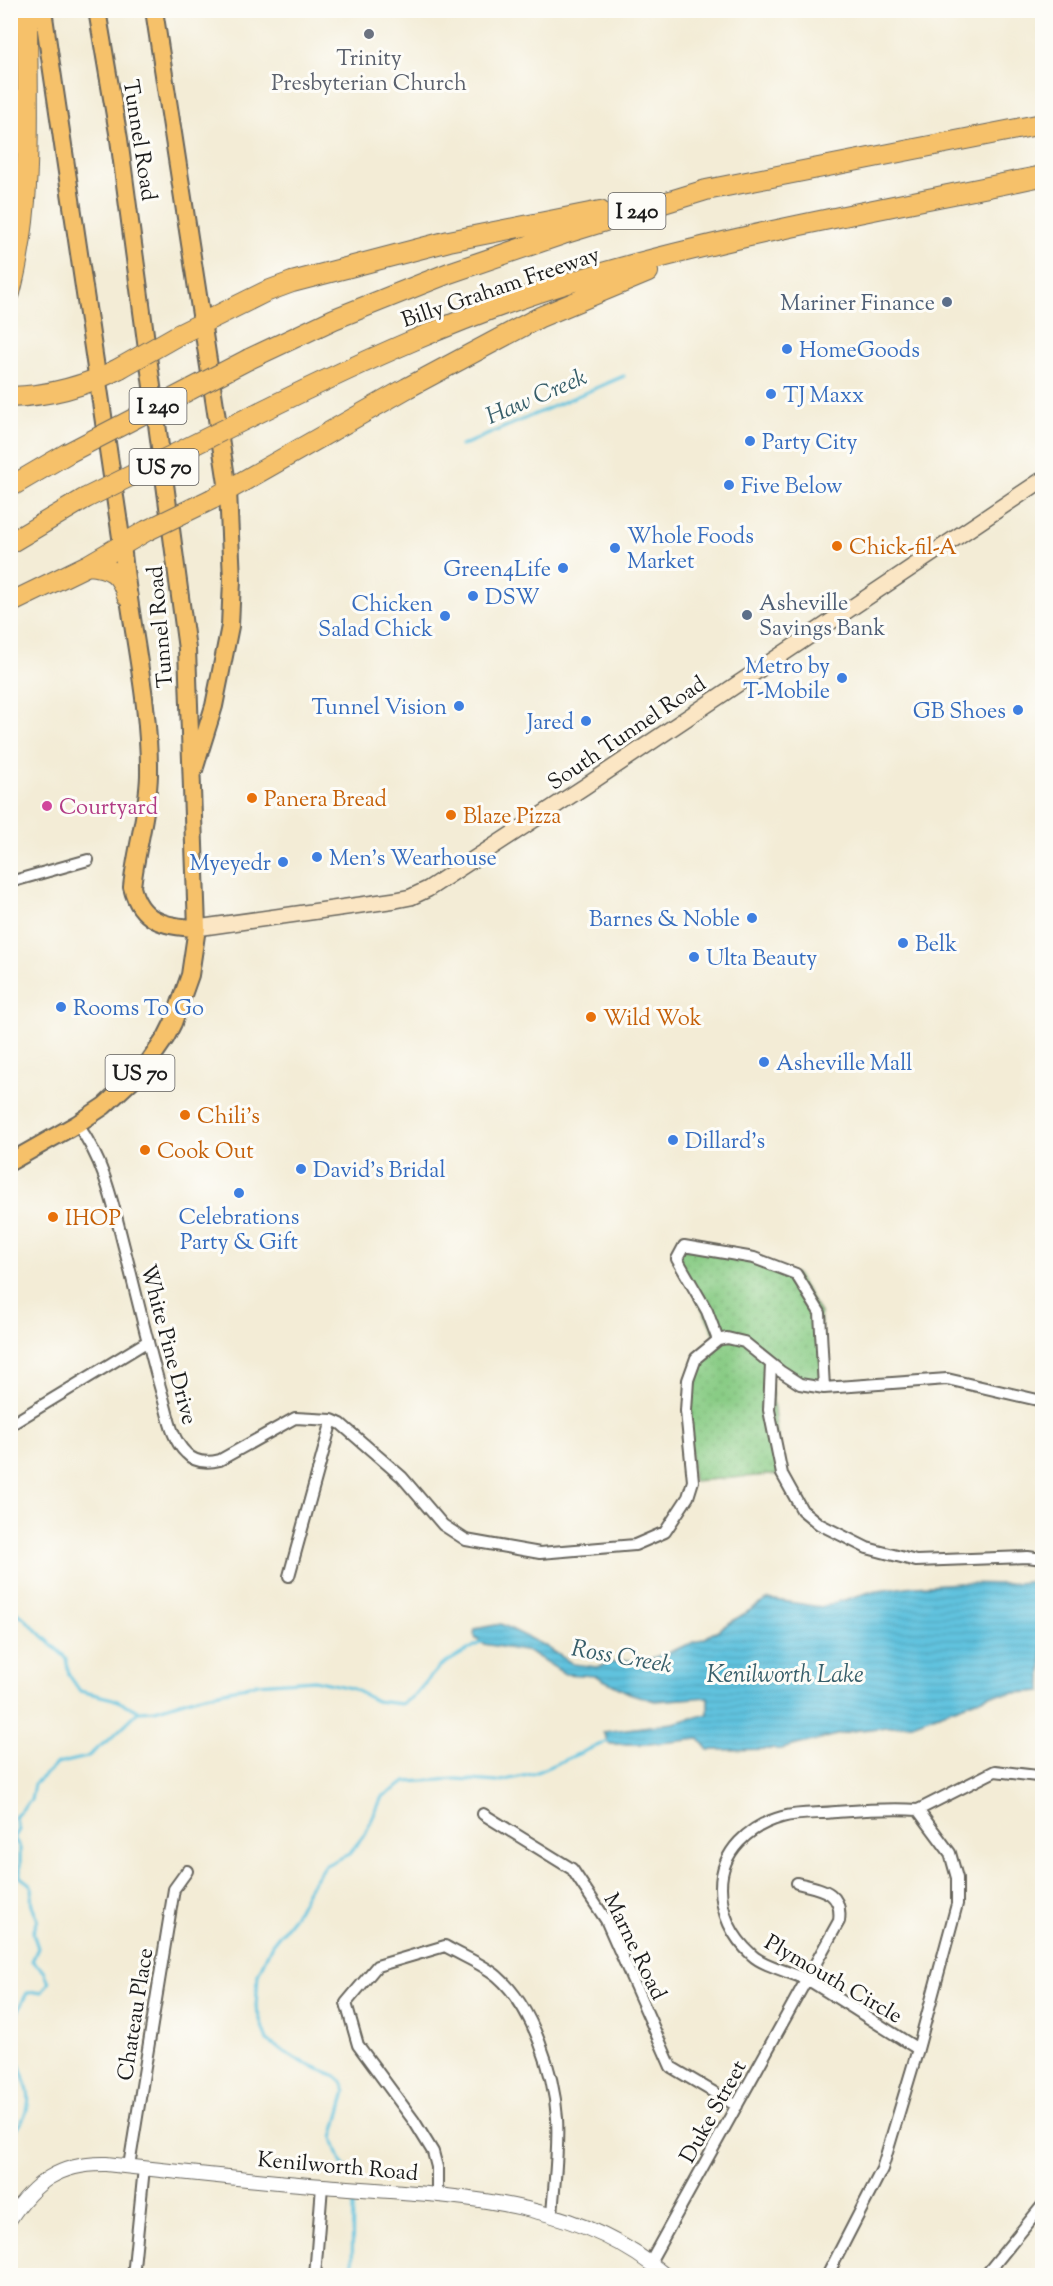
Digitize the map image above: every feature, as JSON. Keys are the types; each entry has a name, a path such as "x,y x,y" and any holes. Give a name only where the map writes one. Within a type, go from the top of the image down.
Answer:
{"highway":[{"path":"10,293 20,245 25,203 27,10"},
{"name":"Billy Graham Freeway","path":"10,487 68,453 249,359 334,319 449,273 563,234 706,190 1042,124"},
{"name":"Billy Graham Freeway","path":"10,543 84,500 355,365 461,321 577,280 717,244 1042,176"},
{"path":"10,397 55,393 98,380 203,321 265,292 322,273 449,241 706,190"},
{"path":"10,603 88,565 146,531 220,494 407,388 540,317 717,244"},
{"path":"88,565 103,566 117,575 123,583 127,596"}],"main road":[{"path":"44,10 147,730 147,804 132,887 135,898 149,917 166,925 197,928"},
{"name":"Tunnel Road","path":"10,1162 104,1106 144,1069 166,1036 190,975 197,928 187,650 119,139 97,10"},
{"path":"154,10 188,240 203,321 220,494 232,580 230,626 214,706 191,780"},
{"name":"South Tunnel Road","path":"197,928 396,900 411,897 428,889 1042,480"}],"street":[{"path":"10,882 88,860"},
{"name":"White Pine Drive","path":"77,1124 89,1141 103,1170 175,1438 186,1453 195,1460 209,1463 220,1460 295,1418 333,1420"},
{"path":"718,1340 707,1311 677,1259 684,1246 754,1258 796,1274 820,1312 824,1388"},
{"path":"289,1576 333,1420 342,1424 402,1477 443,1525 466,1540 540,1554 635,1545 665,1532 688,1497 693,1481 686,1411 688,1380 696,1358 718,1340 726,1338 744,1342 800,1384 824,1388 946,1379 1042,1401"},
{"path":"10,1425 148,1341"},
{"path":"771,1364 769,1410 782,1474 802,1510 819,1524 867,1548 916,1561 1028,1557 1042,1559"},
{"path":"828,2276 882,2169 918,2049 957,1904 957,1878 950,1853 918,1810 995,1771 1037,1776 1042,1781"},
{"name":"Plymouth Circle","path":"918,1810 887,1808 783,1816 761,1825 739,1839 724,1863 721,1879 724,1915 736,1937 753,1957 808,1980 918,2049"},
{"name":"Marne Road","path":"483,1814 572,1869 606,1920 671,2067 737,2106"},
{"name":"Chateau Place","path":"129,2166 174,1889 187,1871"},
{"name":"Duke Street","path":"650,2262 839,1921 841,1909 836,1898 819,1888 797,1883"},
{"path":"437,2195 438,2172 433,2152 414,2121 358,2045 346,2003 377,1966 445,1946 497,1976 520,2004 535,2029 551,2080 557,2117 557,2155 552,2215"},
{"name":"Kenilworth Road","path":"10,2219 36,2186 56,2175 88,2163 129,2166 501,2203 552,2215 606,2236 650,2262 666,2276"},
{"path":"133,2276 144,2168"},
{"path":"315,2276 322,2186"},
{"path":"985,2276 1042,2206"}],"green space":[{"path":"684,1246 796,1274 820,1313 824,1388 780,1371 769,1372 782,1474 693,1481 686,1411 696,1358 718,1340 677,1259"}],"water":[{"name":"Kenilworth Lake","path":"1042,1581 1042,1691 990,1695 912,1724 852,1731 781,1749 708,1750 699,1739 648,1744 609,1744 603,1732 674,1723 708,1714 708,1697 655,1701 629,1693 596,1676 565,1674 530,1652 484,1644 476,1639 474,1634 475,1629 501,1624 545,1646 573,1664 597,1667 621,1660 645,1661 705,1638 768,1599 821,1607 870,1592 915,1586"}],"waterway":[{"name":"Haw Creek","path":"461,446 624,376"},
{"name":"Ross Creek","path":"10,1608 23,1617 66,1658 69,1675 80,1691 113,1699 139,1711 155,1710 197,1697 256,1684 314,1680 351,1688 376,1701 401,1704 415,1695 439,1667 483,1641"},
{"path":"10,2137 21,2123 29,2100 13,2042 14,2023 27,1993 42,1992 49,1982 44,1971 32,1961 38,1948 33,1933 38,1919 31,1900 32,1888 20,1877 20,1848 14,1838 19,1830 15,1817 31,1800 34,1784 57,1764 87,1757 139,1711"},
{"path":"350,2173 341,2162 333,2138 346,2091 342,2082 334,2075 297,2060 267,2041 256,2007 258,1974 272,1944 295,1915 324,1866 349,1854 365,1834 382,1797 406,1782 457,1779 497,1782 532,1774 610,1740"},
{"path":"10,2137 13,2165 10,2165"},
{"path":"352,2276 353,2198"}],"place":[{"name":"Trinity Presbyterian Church","path":"369,34"},
{"name":"Mariner Finance","path":"947,302"},
{"name":"HomeGoods","path":"787,349"},
{"name":"TJ Maxx","path":"771,394"},
{"name":"Party City","path":"750,441"},
{"name":"Five Below","path":"729,485"},
{"name":"Chick-fil-A","path":"837,546"},
{"name":"Whole Foods Market","path":"615,548"},
{"name":"Green4Life","path":"563,568"},
{"name":"DSW","path":"473,596"},
{"name":"Asheville Savings Bank","path":"747,615"},
{"name":"Chicken Salad Chick","path":"445,616"},
{"name":"Metro by T-Mobile","path":"842,678"},
{"name":"Tunnel Vision","path":"459,706"},
{"name":"GB Shoes","path":"1018,710"},
{"name":"Jared","path":"586,721"},
{"name":"Panera Bread","path":"252,798"},
{"name":"Courtyard","path":"47,806"},
{"name":"Blaze Pizza","path":"451,815"},
{"name":"Men's Wearhouse","path":"317,857"},
{"name":"Myeyedr","path":"283,862"},
{"name":"Barnes & Noble","path":"752,918"},
{"name":"Belk","path":"903,943"},
{"name":"Ulta Beauty","path":"694,957"},
{"name":"Rooms To Go","path":"61,1007"},
{"name":"Wild Wok","path":"591,1017"},
{"name":"Asheville Mall","path":"764,1062"},
{"name":"Chili's","path":"185,1115"},
{"name":"Dillard's","path":"673,1140"},
{"name":"Cook Out","path":"145,1150"},
{"name":"David's Bridal","path":"301,1169"},
{"name":"Celebrations Party & Gift","path":"239,1193"},
{"name":"IHOP","path":"53,1217"}]}
